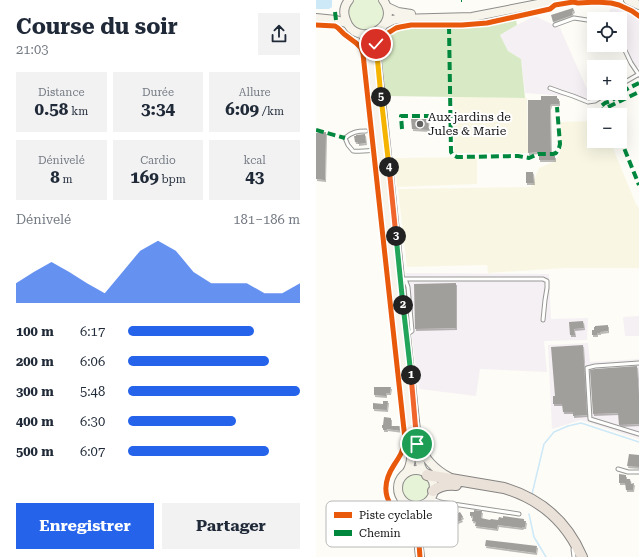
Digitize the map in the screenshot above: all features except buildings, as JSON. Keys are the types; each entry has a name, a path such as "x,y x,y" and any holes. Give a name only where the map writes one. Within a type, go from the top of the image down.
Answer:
{"highway":[{"path":"425,474 457,481 504,488 537,502 556,517 563,525 575,542 582,557"},
{"path":"429,498 440,486 452,484 496,492 517,498 534,506 551,520 566,536 575,554"}],"main road":[{"path":"317,18 337,14 344,9 349,0"},
{"path":"384,24 398,18 472,17 558,0"},
{"path":"628,0 639,6"},
{"path":"385,4 398,12 427,17"},
{"path":"385,4 388,13 387,19 378,31 376,51 403,279 406,334 419,459 421,467 432,482 427,501"},
{"path":"344,9 346,23 356,32 370,34 378,31"},
{"path":"317,18 336,20 346,23"},
{"path":"362,34 367,42 370,54 411,452 410,468 400,479 398,487 399,496 404,501"},
{"path":"417,432 422,450 430,463 444,474 457,481"},
{"path":"406,473 415,470 425,474"},
{"path":"424,501 429,498"},
{"path":"419,547 420,557"}],"lane":[{"path":"555,25 574,18 587,20"},
{"path":"626,52 631,64 639,74 627,81"},
{"path":"550,88 588,102 597,100"},
{"path":"366,131 351,133 345,138 348,145 353,151 359,152 380,148"},
{"path":"403,279 543,279 547,281 544,320"},
{"path":"639,363 595,366 587,368 590,419 639,434"},
{"path":"618,469 628,472 639,472"},
{"path":"429,498 437,501"},
{"path":"458,505 519,514"}],"shaded area":[{"path":"618,7 626,12 609,12 610,9"},
{"path":"627,13 639,20 639,67 637,68 627,52"},
{"path":"535,16 560,28 587,89 587,98 525,93 521,59 508,51 500,35"},
{"path":"453,96 527,98 528,153 454,153"},
{"path":"587,121 587,148 613,148 639,208 639,268 565,268 488,273 487,265 407,267 398,189 531,187 539,168 555,161 560,153 561,122"},
{"path":"477,157 477,184 397,187 395,158"},
{"path":"406,273 549,274 551,319 588,318 587,340 544,341 547,372 480,369 476,396 419,389 405,286"},
{"path":"639,316 639,336 625,336 623,317"},
{"path":"588,343 590,362 639,359 639,439 581,420 552,429 548,345"}],"green space":[{"path":"353,0 379,0 384,9 384,17 373,31 356,29 350,22 347,12"},
{"path":"516,19 517,25 500,35 508,51 521,59 525,98 386,96 381,46 385,45 387,37 393,31 401,28 415,27 480,26"},
{"path":"411,476 421,476 426,479 429,484 429,494 423,501 409,501 403,494 403,484 406,479"}],"water":[{"path":"316,0 332,0 332,7 329,9 316,9"}],"waterway":[{"path":"532,494 544,444 554,432 568,426 581,423 639,442"},
{"path":"529,514 534,537 546,557"}],"marked path":[{"path":"335,12 335,26"},
{"path":"449,26 451,152 453,155 457,157 518,156 529,158 538,154 556,153 560,144 557,107"},
{"path":"601,108 605,103 611,101 627,89 639,83"},
{"path":"608,107 639,92"},
{"path":"402,129 401,116 451,116"},
{"path":"316,130 345,138"},
{"path":"624,148 639,185"}],"cycle path":[{"path":"361,48 370,44 384,44 388,33 400,27 411,25 462,25 487,23 550,9 555,5 573,2 611,3 632,11 639,16"},
{"path":"316,25 335,26 356,43 361,48 363,54 405,439 401,453 389,474 386,483 388,501"},
{"path":"419,547 420,557"}],"place":[{"name":"Aux jardins de Jules & Marie","path":"420,124"}],"route":[{"path":"376,44 417,432 417,444"}]}
